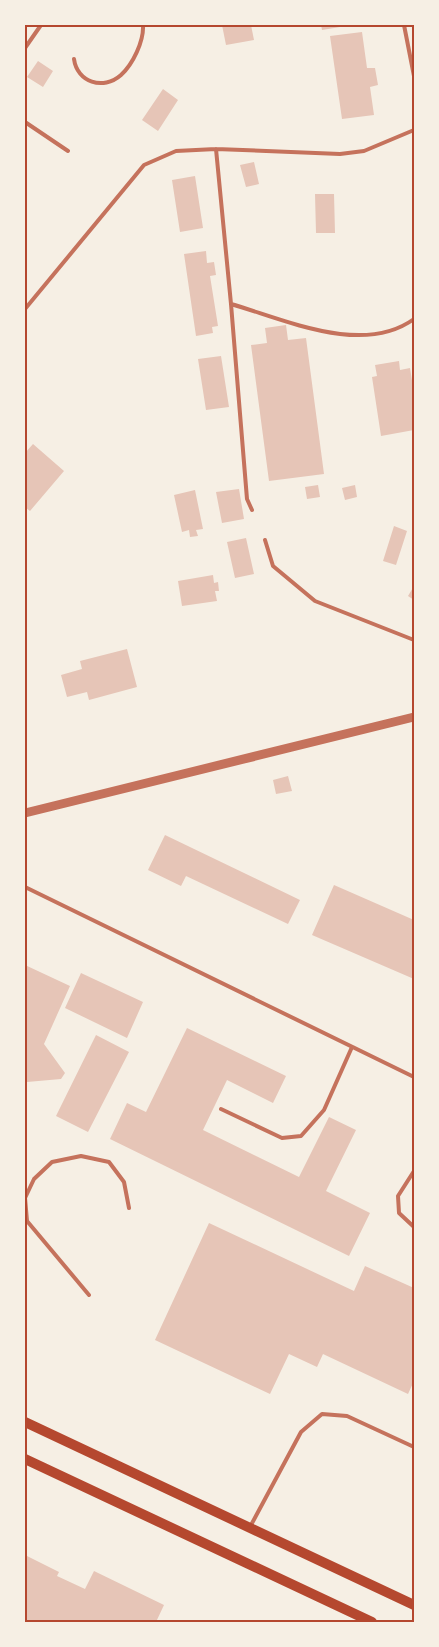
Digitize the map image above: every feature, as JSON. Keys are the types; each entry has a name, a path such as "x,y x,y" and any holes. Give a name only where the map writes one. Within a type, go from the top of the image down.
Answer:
{"main road":[{"path":"25,1422 414,1605"},
{"path":"25,1459 372,1622"}],"street":[{"path":"25,813 414,717"}],"lane":[{"path":"25,48 41,25"},
{"path":"74,58 75,67 86,80 100,85 112,81 122,74 136,52 143,33 143,25"},
{"path":"404,25 414,76"},
{"path":"25,122 68,151"},
{"path":"25,310 144,165 176,151 216,149 340,154 364,151 414,130"},
{"path":"216,149 232,304 247,499 252,510"},
{"path":"232,304 328,332 351,336 372,336 390,332 404,326 414,318"},
{"path":"265,540 273,566 315,601 414,640"},
{"path":"25,887 414,1077"},
{"path":"221,1109 282,1138 301,1136 324,1110 352,1047"},
{"path":"89,1295 26,1221 25,1198 34,1179 52,1162 81,1156 109,1162 124,1182 129,1208"},
{"path":"414,1171 398,1196 399,1213 414,1227"},
{"path":"250,1527 301,1432 322,1414 347,1416 414,1447"}],"building":[{"path":"222,25 251,25 254,40 226,45"},
{"path":"321,25 339,25 340,27 322,30"},
{"path":"362,32 367,68 375,68 378,85 370,87 374,115 342,119 330,36"},
{"path":"38,61 53,71 43,87 27,77"},
{"path":"163,89 178,100 158,131 142,120"},
{"path":"254,162 259,184 246,187 240,165"},
{"path":"195,176 203,228 180,232 172,180"},
{"path":"315,194 334,194 335,233 316,233"},
{"path":"206,251 207,263 214,262 216,275 210,276 218,326 212,327 213,333 196,336 184,254"},
{"path":"286,325 288,340 306,338 324,474 269,481 251,345 267,343 265,328"},
{"path":"221,356 229,407 206,410 198,359"},
{"path":"399,361 400,370 410,368 414,393 414,430 381,436 372,377 377,376 375,365"},
{"path":"33,444 64,471 30,511 25,507 25,453"},
{"path":"318,485 320,497 307,499 305,487"},
{"path":"355,485 357,497 345,500 342,488"},
{"path":"239,489 244,519 222,523 216,492"},
{"path":"195,490 203,529 196,530 198,536 190,537 189,530 182,532 174,495"},
{"path":"394,526 407,531 396,565 383,561"},
{"path":"246,538 254,574 235,578 227,542"},
{"path":"213,575 214,583 218,582 219,591 215,591 217,601 182,606 178,581"},
{"path":"414,586 414,600 408,596"},
{"path":"127,649 137,687 89,700 87,692 67,697 61,675 82,669 80,661"},
{"path":"288,776 292,791 276,794 273,780"},
{"path":"165,835 300,900 288,924 186,876 181,886 148,870"},
{"path":"334,885 414,920 414,979 312,935"},
{"path":"25,965 70,986 44,1044 65,1073 61,1079 27,1082 25,1087"},
{"path":"81,973 143,1002 127,1038 65,1008"},
{"path":"187,1028 286,1076 273,1103 227,1080 203,1130 299,1177 329,1117 356,1130 326,1191 370,1213 349,1256 110,1139 127,1103 146,1112"},
{"path":"96,1035 129,1052 88,1132 56,1116"},
{"path":"209,1223 354,1291 365,1266 414,1288 414,1381 408,1394 323,1354 317,1367 289,1354 270,1394 155,1340"},
{"path":"25,1555 59,1572 57,1576 85,1589 94,1571 164,1605 156,1622 25,1622"}]}
